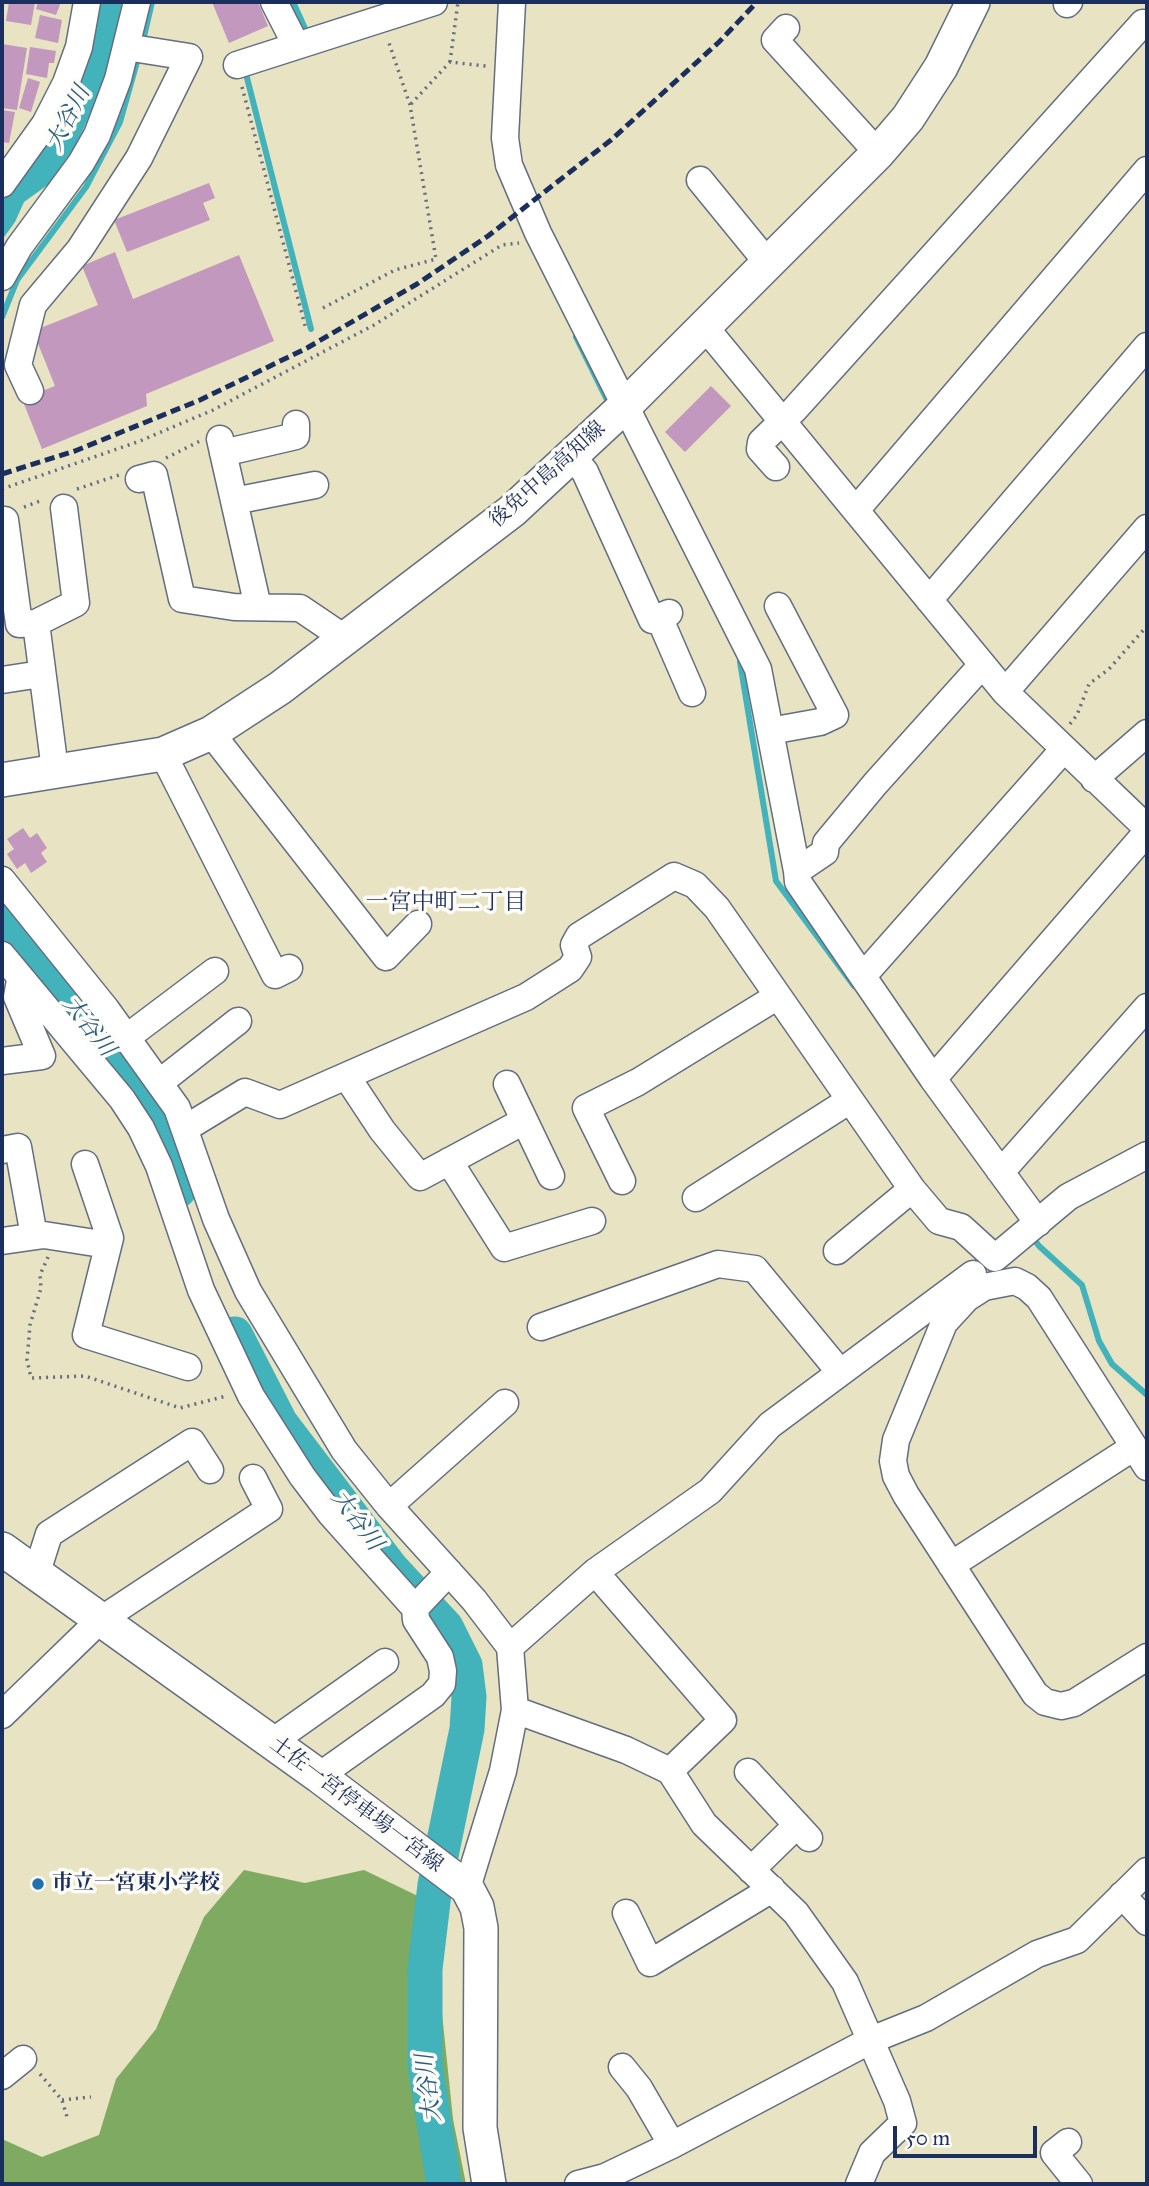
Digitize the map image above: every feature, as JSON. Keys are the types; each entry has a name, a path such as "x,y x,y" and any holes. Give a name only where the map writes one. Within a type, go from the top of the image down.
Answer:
{"main road":[{"name":"後免中島高知線","path":"2,780 163,754 211,733 280,688 343,637 512,511 618,412 878,153 908,118 941,67 973,2"},
{"name":"土佐一宮停車場一宮線","path":"2,1549 319,1776 466,1888"},
{"path":"466,1888 477,1907 481,1928 480,2128 489,2184"}],"street":[{"path":"2,184 45,124 65,83 79,47 87,2"},
{"path":"2,277 19,247 81,163 97,135 137,50 137,2"},
{"path":"274,2 296,46"},
{"path":"237,65 434,2"},
{"path":"512,2 505,138 507,158 618,412 744,637 758,669 797,882 999,1170 1032,1228"},
{"path":"776,467 760,449 761,442 1141,18"},
{"path":"786,28 775,40 878,153"},
{"path":"30,391 18,365 33,305 80,248 139,158 189,57 137,50"},
{"path":"856,510 1147,170"},
{"path":"700,180 767,262"},
{"path":"704,326 1005,692 1147,830 933,1079"},
{"path":"929,600 1147,346"},
{"path":"258,607 218,443 296,436 296,424"},
{"path":"572,456 584,472 652,620 664,615 692,694"},
{"path":"132,476 154,475 183,599 234,607 300,608 343,637"},
{"path":"234,501 315,485"},
{"path":"9,515 19,624 36,623 76,603 63,499"},
{"path":"1005,692 1147,528"},
{"path":"771,731 820,722 835,715 778,606"},
{"path":"36,623 55,770"},
{"path":"797,871 825,852 826,843 875,784 982,665"},
{"path":"2,680 41,674"},
{"path":"211,733 386,957 418,924"},
{"path":"1094,779 1147,733"},
{"path":"863,976 1059,746"},
{"path":"163,754 275,975 289,968"},
{"path":"186,1128 245,1092 279,1105 526,997 570,969 578,957 574,945 579,936 674,876 695,885 717,908 912,1189 939,1221 961,1227 995,1258"},
{"path":"2,880 126,1038 177,1108 216,1219 248,1291 344,1450 510,1647 515,1710 503,1771 466,1888"},
{"path":"2,955 20,980 122,1099 141,1128 159,1166 201,1290 222,1338 278,1440 330,1513 415,1608 416,1620 440,1657 442,1684 433,1695 319,1776"},
{"path":"126,1038 215,971"},
{"path":"2,1061 42,1056 17,997 20,980"},
{"path":"622,1181 586,1108 638,1082 778,996"},
{"path":"999,1170 1147,1007"},
{"path":"159,1083 238,1021"},
{"path":"347,1077 382,1130 420,1177 524,1121"},
{"path":"507,1084 551,1176"},
{"path":"696,1198 850,1100"},
{"path":"2,1150 18,1147 34,1236"},
{"path":"510,1647 595,1572 710,1491 770,1425 839,1371 995,1258 1068,1197 1147,1155"},
{"path":"449,1161 505,1248 592,1221"},
{"path":"85,1164 110,1238 86,1335 188,1367"},
{"path":"837,1251 912,1189"},
{"path":"2,1241 44,1234 108,1245"},
{"path":"541,1327 718,1264 755,1269 839,1371"},
{"path":"951,1565 1141,1457 1039,1298 1015,1281 984,1287 944,1323 896,1440 893,1461 896,1476 906,1495 1024,1681 1045,1702 1061,1706 1074,1703 1147,1657"},
{"path":"389,1506 505,1403"},
{"path":"36,1575 49,1534 192,1442 211,1470"},
{"path":"2,1715 99,1621 269,1509 253,1478"},
{"path":"595,1572 723,1720 670,1771"},
{"path":"415,1608 449,1573"},
{"path":"271,1742 385,1662"},
{"path":"515,1710 626,1750 670,1771 704,1824 796,1913 845,1982 903,2123 872,2153 859,2184"},
{"path":"748,1772 803,1832 751,1870"},
{"path":"578,2184 605,2177 671,2145 871,2040 926,2018 1037,1954 1077,1940 1147,1871"},
{"path":"626,1913 650,1963 772,1889"},
{"path":"1122,1895 1147,1922"},
{"path":"2,2076 23,2059"},
{"path":"622,2067 639,2088 671,2145"},
{"path":"1068,2142 1054,2153 1079,2184"}],"path":[{"path":"410,105 450,62 458,2"},
{"path":"323,308 395,270 436,260 410,105 381,18"},
{"path":"450,62 484,66"},
{"path":"237,65 306,329"},
{"path":"2,489 140,441 213,410 374,325 502,246 521,242"},
{"path":"164,459 218,443"},
{"path":"9,515 132,476"},
{"path":"1059,746 1077,715 1089,684 1109,669 1147,626"},
{"path":"23,2059 62,2100 67,2117"},
{"path":"62,2100 92,2097"}],"green space":[{"path":"244,1870 305,1883 364,1870 420,1897 436,1956 453,2119 466,2184 2,2184 2,2139 42,2157 99,2135 116,2079 156,2029 204,1917"}],"water":[{"path":"95,2 122,2 111,60 97,99 76,145 49,184 24,202 15,222 2,240 2,198 48,141"}],"building":[{"path":"9,2 35,2 31,25 6,21"},
{"path":"38,2 61,2 56,15 36,9"},
{"path":"212,2 258,2 268,26 229,43"},
{"path":"40,15 62,20 58,43 35,38"},
{"path":"2,44 27,48 17,110 2,108"},
{"path":"30,47 56,51 54,63 49,63 47,78 26,74"},
{"path":"28,78 40,82 31,112 19,108"},
{"path":"2,110 15,112 9,143 2,142"},
{"path":"209,183 215,198 203,203 210,220 127,252 114,220"},
{"path":"115,252 133,299 239,255 274,341 146,394 147,406 42,449 22,399 55,386 33,331 98,305 82,266"},
{"path":"711,386 731,406 685,452 665,432"},
{"path":"23,828 30,838 37,833 47,848 41,853 47,862 31,873 25,863 17,869 7,854 14,849 7,839"}],"waterway":[{"path":"142,45 152,2"},
{"path":"293,2 308,35"},
{"path":"2,317 17,280 86,187 120,122 139,55"},
{"path":"245,70 311,329"},
{"path":"576,337 610,406"},
{"path":"740,662 776,881 854,986"},
{"name":"大谷川","path":"2,918 75,1015 141,1094 155,1118 179,1190"},
{"path":"1031,1235 1039,1246 1082,1285 1099,1341 1112,1364 1147,1395"},
{"name":"大谷川","path":"235,1334 280,1422 392,1569 446,1627 465,1665 469,1697 467,1729 435,1885 425,1969 425,2066 444,2184"}],"railway":[{"path":"2,474 75,451 200,400 307,348 417,284 488,236 611,140 719,42 757,2"}],"place":[{"name":"市立一宮東小学校","path":"38,1884"}],"district":[{"name":"一宮中町二丁目","path":"446,903"}]}
